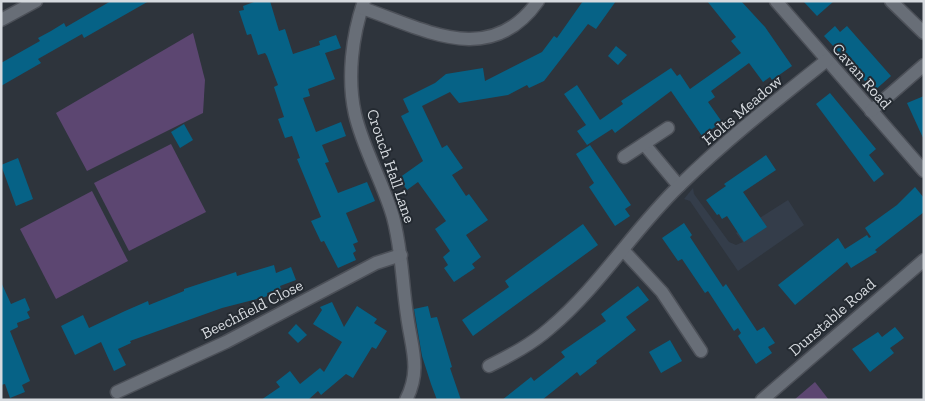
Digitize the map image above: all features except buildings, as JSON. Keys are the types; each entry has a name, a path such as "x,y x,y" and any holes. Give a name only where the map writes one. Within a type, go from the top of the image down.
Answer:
{"street":[{"path":"363,4 452,39 470,41 484,39 513,28 530,12 538,1"},
{"name":"Cavan Road","path":"776,1 924,171"},
{"path":"892,1 924,33"},
{"path":"1,20 34,2"},
{"name":"Crouch Hall Lane","path":"363,4 352,69 355,114 387,196 401,255 406,313 415,368 414,384 406,400"},
{"name":"Holts Meadow","path":"490,366 526,346 550,328 579,301 679,186 750,122 827,60"},
{"path":"871,111 924,65"},
{"path":"624,157 668,128"},
{"path":"644,144 679,186"},
{"path":"623,250 662,292 702,351"},
{"name":"Beechfield Close","path":"117,392 226,342 376,264 401,255"},
{"name":"Dunstable Road","path":"762,400 924,260"}],"shaded area":[{"path":"193,33 205,80 203,113 87,171 56,113"},
{"path":"171,144 206,212 129,251 94,183"},
{"path":"693,188 694,194 729,242 736,245 743,242 736,233 788,200 804,225 738,271 690,201 684,199"},
{"path":"92,191 128,261 56,299 20,229"},
{"path":"815,382 829,400 794,400"}]}
